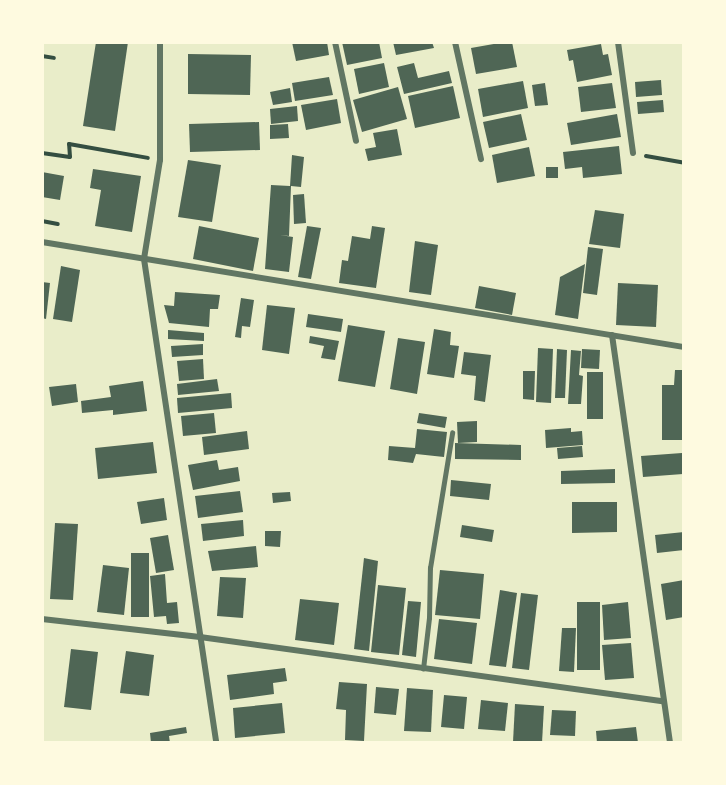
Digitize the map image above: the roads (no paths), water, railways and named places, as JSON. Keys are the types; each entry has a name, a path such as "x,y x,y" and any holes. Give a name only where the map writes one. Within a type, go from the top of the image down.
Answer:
{"street":[{"path":"160,42 160,159 144,259 216,743"},
{"path":"335,42 356,141"},
{"path":"455,42 481,159"},
{"path":"618,42 633,153"},
{"path":"42,242 684,347"},
{"path":"612,335 670,743"},
{"path":"42,619 200,637 663,701"}],"lane":[{"path":"423,669 429,618 430,568 452,433"}]}
